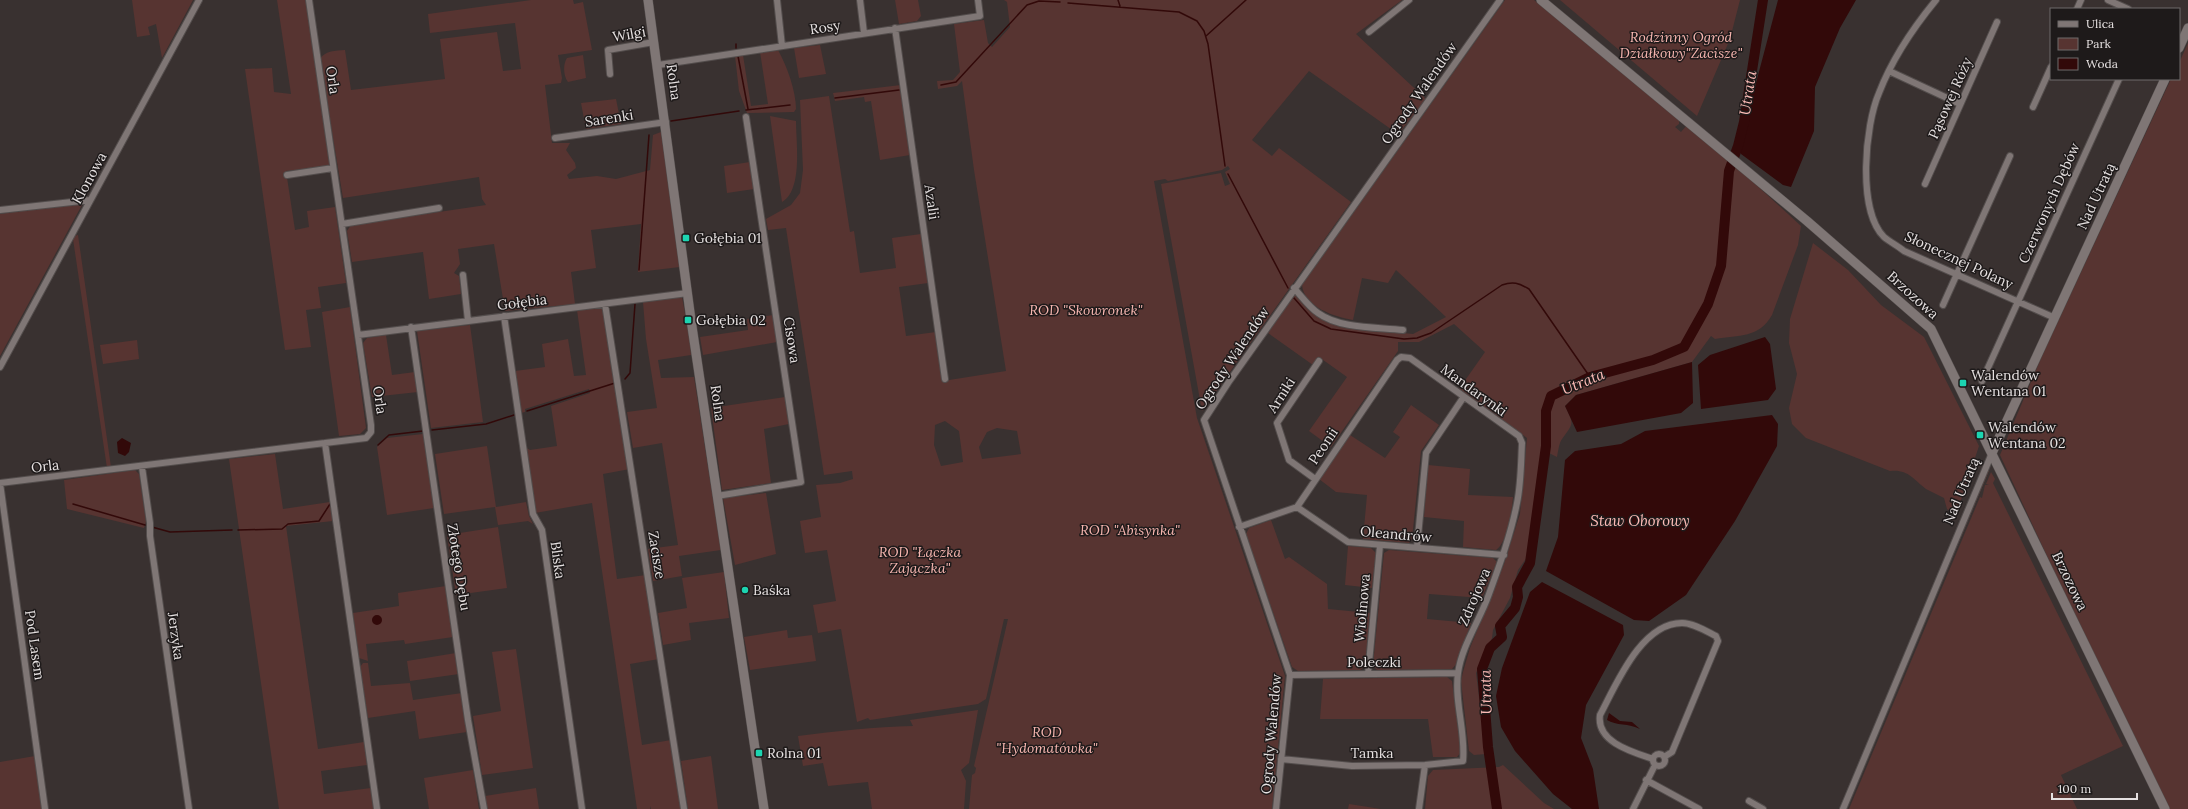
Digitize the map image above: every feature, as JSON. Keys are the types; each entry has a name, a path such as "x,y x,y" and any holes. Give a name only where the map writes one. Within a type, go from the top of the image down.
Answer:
{"street":[{"name":"Klonowa","path":"0,367 199,0"},
{"name":"Orla","path":"0,483 142,467 366,438 371,432 309,0"},
{"name":"Rolna","path":"648,0 717,496 764,809"},
{"path":"776,0 782,46"},
{"path":"860,0 864,33"},
{"name":"Rosy","path":"658,65 980,16 978,0"},
{"path":"1369,32 1409,0"},
{"name":"Ogrody Walendów","path":"1276,809 1290,675 1204,420 1224,388 1294,288 1500,0"},
{"name":"Brzozowa","path":"1540,0 1726,154 1929,327 1935,334 2165,809"},
{"name":"Słonecznej Polany","path":"1936,0 1904,42 1878,93 1866,160 1866,183 1871,212 1884,236 1904,251 2055,318"},
{"path":"2108,0 2126,8"},
{"name":"Pąsowej Róży","path":"1925,184 1997,22"},
{"name":"Azalii","path":"895,28 945,379"},
{"path":"2180,45 2184,32"},
{"name":"Wilgi","path":"610,74 608,50 654,42"},
{"path":"2033,107 2050,69"},
{"path":"1889,71 1960,104"},
{"name":"Czerwonych Dębów","path":"1982,381 2119,80"},
{"name":"Nad Utratą","path":"1843,809 1992,453 2165,80"},
{"name":"Cisowa","path":"717,496 802,482 746,117"},
{"name":"Sarenki","path":"555,138 666,122"},
{"path":"1943,304 2010,156"},
{"path":"287,175 333,168"},
{"path":"0,210 90,200"},
{"path":"342,224 439,208"},
{"path":"463,274 468,321"},
{"path":"1294,288 1313,309 1328,319 1352,324 1403,330"},
{"name":"Gołębia","path":"358,335 688,293"},
{"name":"Zacisze","path":"605,304 684,809"},
{"name":"Bliska","path":"504,316 533,514 542,530 582,809"},
{"name":"Złotego Dębu","path":"412,328 468,720 484,809"},
{"name":"Peonii","path":"1297,506 1397,360 1401,357 1410,358"},
{"name":"Mandarynki","path":"1410,358 1519,436 1522,443"},
{"name":"Arniki","path":"1315,479 1290,460 1277,423 1318,361"},
{"path":"1416,547 1426,453 1464,398"},
{"path":"325,443 377,809"},
{"name":"Zdrojowa","path":"1463,761 1465,748 1459,710 1458,673 1469,640 1489,596 1504,555 1518,503 1522,443"},
{"name":"Jerzyka","path":"142,467 150,523 150,536 189,809"},
{"name":"Pod Lasem","path":"0,483 45,809"},
{"path":"1239,527 1297,506"},
{"name":"Oleandrów","path":"1297,506 1348,542 1504,555"},
{"name":"Wiolinowa","path":"1368,674 1380,545"},
{"path":"1682,623 1716,636 1718,641 1672,752 1664,757 1663,764 1654,762 1611,740 1603,733 1599,723 1600,715 1625,668 1638,649 1649,637 1670,625 1682,623"},
{"name":"Poleczki","path":"1290,675 1458,673"},
{"path":"1633,809 1654,762 1659,754 1664,757"},
{"name":"Tamka","path":"1281,759 1352,766 1425,765 1463,761"},
{"path":"1420,809 1425,765"},
{"path":"1646,780 1699,809"},
{"path":"1749,801 1763,809"}],"green space":[{"path":"132,0 193,0 162,58 156,24 148,27 150,35 137,37"},
{"path":"277,0 306,0 330,166 286,171 295,230 309,227 307,211 335,207 346,283 318,287 321,308 306,310 311,347 285,350 245,69 272,68 274,92 291,94"},
{"path":"531,0 573,0 574,4 583,2 592,50 558,55 562,78 561,83 545,85 552,143 570,143 566,150 575,163 576,168 567,175 569,179 597,176 616,179 650,170 653,135 661,132 680,267 638,272 641,224 591,230 596,268 571,272 575,304 505,311 494,244 458,249 460,264 454,273 459,276 461,294 429,299 423,252 352,262 347,231 351,225 486,205 482,199 479,177 343,198 320,59 322,56 328,52 345,50 351,90 445,79 440,39 497,32 503,71 521,69 515,23 430,33 428,14"},
{"path":"895,0 918,0 921,16 917,21 899,24"},
{"path":"1004,0 1402,0 1356,34 1426,99 1401,131 1395,132 1309,71 1252,140 1272,156 1279,148 1351,202 1202,411 1161,184 1221,173 1225,186 1230,184 1225,172 1230,169 1228,166 1222,170 1168,181 1165,179 1154,181 1197,418 1285,676 1272,809 969,809 972,775 975,773 976,768 974,766 1008,619 1004,619 986,699 978,704 870,720 868,718 857,722 841,629 818,633 813,605 836,601 827,550 805,553 800,521 821,517 816,485 840,483 853,479 852,471 824,475 786,228 768,230 766,219 791,205 800,193 803,170 800,100 829,96 850,232 854,231 860,273 896,268 892,238 921,234 928,283 899,287 906,336 936,332 943,381 1006,371 974,170 962,81 957,86 938,89 937,81 953,80 960,72 954,24 984,20 988,43 992,47 1010,27 1007,2","holes":["945,421 959,431 963,462 941,466 934,445 935,425","997,428 1017,431 1021,454 982,459 979,447 987,432"]},
{"path":"1505,0 1534,0 1679,119 1679,124 1675,127 1681,132 1687,125 1739,169 1801,226 1798,245 1772,315 1761,328 1755,332 1740,336 1715,339 1711,336 1692,362 1576,395 1565,406 1571,420 1571,426 1561,441 1557,457 1543,450 1537,504 1527,557 1518,570 1510,598 1493,630 1492,638 1476,673 1486,754 1474,755 1469,751 1461,681 1470,648 1504,564 1520,514 1527,438 1459,389 1485,352 1454,324 1419,342 1398,342 1398,351 1331,447 1309,431 1347,377 1319,357 1313,365 1268,333 1295,294 1318,317 1330,322 1365,329 1413,334 1446,317 1396,270 1388,283 1362,278 1353,320 1329,313 1314,305 1304,293 1302,285"},
{"name":"Rodzinny Ogród Działkowy\"Zacisze\"","path":"1560,0 1740,0 1730,39 1697,116"},
{"path":"2188,43 2188,809 2165,809 2000,455 2042,356 2171,80 2180,80 2180,61"},
{"path":"820,45 826,74 799,78 794,48"},
{"path":"778,50 785,63 790,79 796,102 796,109 794,112 747,113 739,91 735,56 743,55 751,106 768,104 760,52"},
{"path":"583,55 586,78 568,82 564,70 567,58"},
{"path":"901,85 910,155 880,160 871,101 865,102 864,97 835,101 833,93"},
{"path":"616,99 621,124 586,129 581,103"},
{"path":"770,116 796,121 796,177 789,196 782,202"},
{"path":"750,162 754,189 727,193 724,166"},
{"path":"83,203 0,356 0,214"},
{"path":"78,235 111,467 107,468 73,239 74,236"},
{"path":"1813,243 1848,270 1881,305 1924,337 1979,446 1960,503 1953,513 1947,509 1944,498 1926,489 1906,473 1890,471 1806,438 1792,424 1789,408 1797,374 1789,343 1790,319"},
{"path":"682,297 691,355 658,360 661,378 694,377 721,550 679,556 682,576 653,581 648,549 678,545 662,443 633,448 627,412 657,408 646,339 643,302"},
{"path":"350,307 366,428 360,434 339,436 322,312"},
{"path":"604,308 630,469 603,474 617,579 646,575 659,659 630,664 642,745 671,740 681,809 651,809 650,806 650,809 637,809 592,503 535,513 525,447 530,450 557,446 551,406 590,393 589,389 525,409 525,412 521,413 515,371 545,367 542,344 568,339 574,376 586,375 577,310"},
{"path":"773,315 777,342 703,355 700,337 748,330 747,319"},
{"path":"470,325 483,422 431,428 417,331"},
{"path":"386,335 392,375 415,372 418,392 372,397 363,343 367,338"},
{"path":"137,340 139,359 103,364 100,345"},
{"path":"785,397 789,424 764,429 771,483 722,490 711,408"},
{"path":"1411,405 1439,425 1421,451 1412,539 1409,543 1363,539 1367,495 1336,492 1319,479 1350,435 1385,458 1400,437 1393,432"},
{"path":"423,434 434,508 387,515 377,447 387,438"},
{"path":"487,446 496,507 526,502 529,516 533,524 528,521 498,525 495,507 444,514 435,454"},
{"path":"275,454 283,509 330,502 333,521 286,526 318,749 364,742 367,765 321,771 324,794 371,788 374,809 279,809 229,459"},
{"path":"1428,465 1470,469 1468,495 1513,497 1506,534 1500,546 1496,550 1463,547 1464,521 1424,517"},
{"path":"135,470 139,474 146,522 144,528 67,509 64,480"},
{"path":"1987,471 1989,471 1899,683 1899,682"},
{"path":"1991,472 1995,479 1993,483 2123,746 2061,775 2077,809 1849,809 1980,497 1982,498 1985,485 1989,485 1986,484"},
{"path":"766,493 776,554 735,565 723,498"},
{"path":"1271,520 1285,559 1289,557 1327,584 1328,609 1370,613 1365,666 1360,670 1298,671 1292,667 1246,534 1249,528"},
{"path":"498,527 507,588 456,595 447,535"},
{"path":"1348,546 1371,548 1376,553 1372,588 1345,585"},
{"path":"1389,550 1493,558 1497,562 1482,598 1429,594 1427,619 1471,623 1457,663 1452,669 1377,670 1373,665 1384,553"},
{"path":"724,572 729,618 689,623 691,640 663,645 658,613 687,608 682,578"},
{"path":"446,586 453,637 405,644 404,640 366,644 368,661 359,658 353,613 399,606 398,593"},
{"path":"787,630 788,638 812,635 816,661 750,670 744,637"},
{"path":"516,649 533,768 482,775 473,716 501,711 492,652"},
{"path":"456,653 459,674 410,681 407,661"},
{"path":"363,663 368,663 371,686 410,683 413,700 462,693 467,732 419,739 415,711 368,718 360,667"},
{"path":"1447,677 1452,681 1461,752 1457,757 1433,757 1428,719 1320,719 1323,679"},
{"path":"1895,689 1897,689 1845,809"},
{"path":"978,710 969,763 961,770 966,781 964,809 872,809 868,782 828,786 823,763 803,766 798,736 884,727 913,726 910,720"},
{"path":"35,756 42,809 0,809 0,762"},
{"path":"711,756 718,809 688,809 681,761"},
{"path":"1503,765 1544,803 1554,809 1425,809 1428,776 1433,770 1499,767"},
{"path":"473,770 479,809 429,809 424,778"},
{"path":"536,788 539,809 487,809 485,796"},
{"path":"1349,804 1381,809 1348,809"}],"water":[{"path":"1778,0 1856,0 1840,28 1815,87 1814,131 1791,187 1783,185 1741,154 1739,147"},
{"path":"1765,337 1770,344 1776,389 1768,400 1701,409 1698,365 1710,355"},
{"path":"1692,362 1693,403 1681,413 1577,432 1565,406 1576,395"},
{"name":"Staw Oborowy","path":"1772,415 1778,424 1777,446 1735,521 1686,595 1649,621 1634,620 1546,571 1558,537 1565,460 1575,451 1621,444 1645,431"},
{"path":"122,438 131,443 129,452 125,456 118,453 117,442"},
{"path":"1542,582 1623,625 1624,635 1586,705 1581,738 1593,769 1599,809 1572,809 1553,794 1515,751 1501,727 1496,696 1502,668 1530,592"},
{"path":"375,615 379,615 381,616 381,624 375,625 372,622 372,618"},
{"path":"1609,713 1620,721 1632,722 1640,729 1607,720"}],"waterway":[{"path":"1118,0 1120,6"},
{"path":"1206,36 1246,0"},
{"name":"Utrata","path":"1497,809 1488,747 1482,669 1490,648 1502,637 1500,626 1515,608 1518,597 1517,587 1530,563 1546,446 1546,411 1551,396 1590,377 1653,360 1684,347 1708,304 1721,266 1729,171 1738,146 1744,122 1763,0"},
{"path":"941,85 956,82 1027,5 1039,1 1060,2"},
{"path":"1068,3 1179,12 1197,21 1204,31 1208,44 1225,166"},
{"path":"738,56 748,109"},
{"path":"835,98 899,90"},
{"path":"746,110 790,105"},
{"path":"671,121 739,111"},
{"path":"639,270 649,135"},
{"path":"1228,174 1288,288"},
{"path":"1294,298 1314,321 1331,329 1404,339 1417,338 1431,333 1502,285 1509,283 1519,284 1529,289 1590,377"},
{"path":"625,379 630,373 635,304"},
{"path":"527,411 615,383"},
{"path":"432,430 486,424 514,415"},
{"path":"378,445 389,435 423,431"},
{"path":"73,504 145,525"},
{"path":"238,530 282,529 288,524 319,521 330,504"},
{"path":"152,527 170,532 232,530"}],"place":[{"name":"Gołębia 01","path":"686,238"},
{"name":"Gołębia 02","path":"688,320"},
{"name":"Walendów Wentana 01","path":"1963,383"},
{"name":"Walendów Wentana 02","path":"1980,435"},
{"name":"Baśka","path":"745,590"},
{"name":"Rolna 01","path":"759,753"}],"park label":[{"name":"ROD \"Skowronek\"","path":"1086,310"},
{"name":"ROD \"Abisynka\"","path":"1130,530"},
{"name":"ROD \"Łączka Zajączka\"","path":"920,560"},
{"name":"ROD \"Hydomatówka\"","path":"1047,740"}]}
